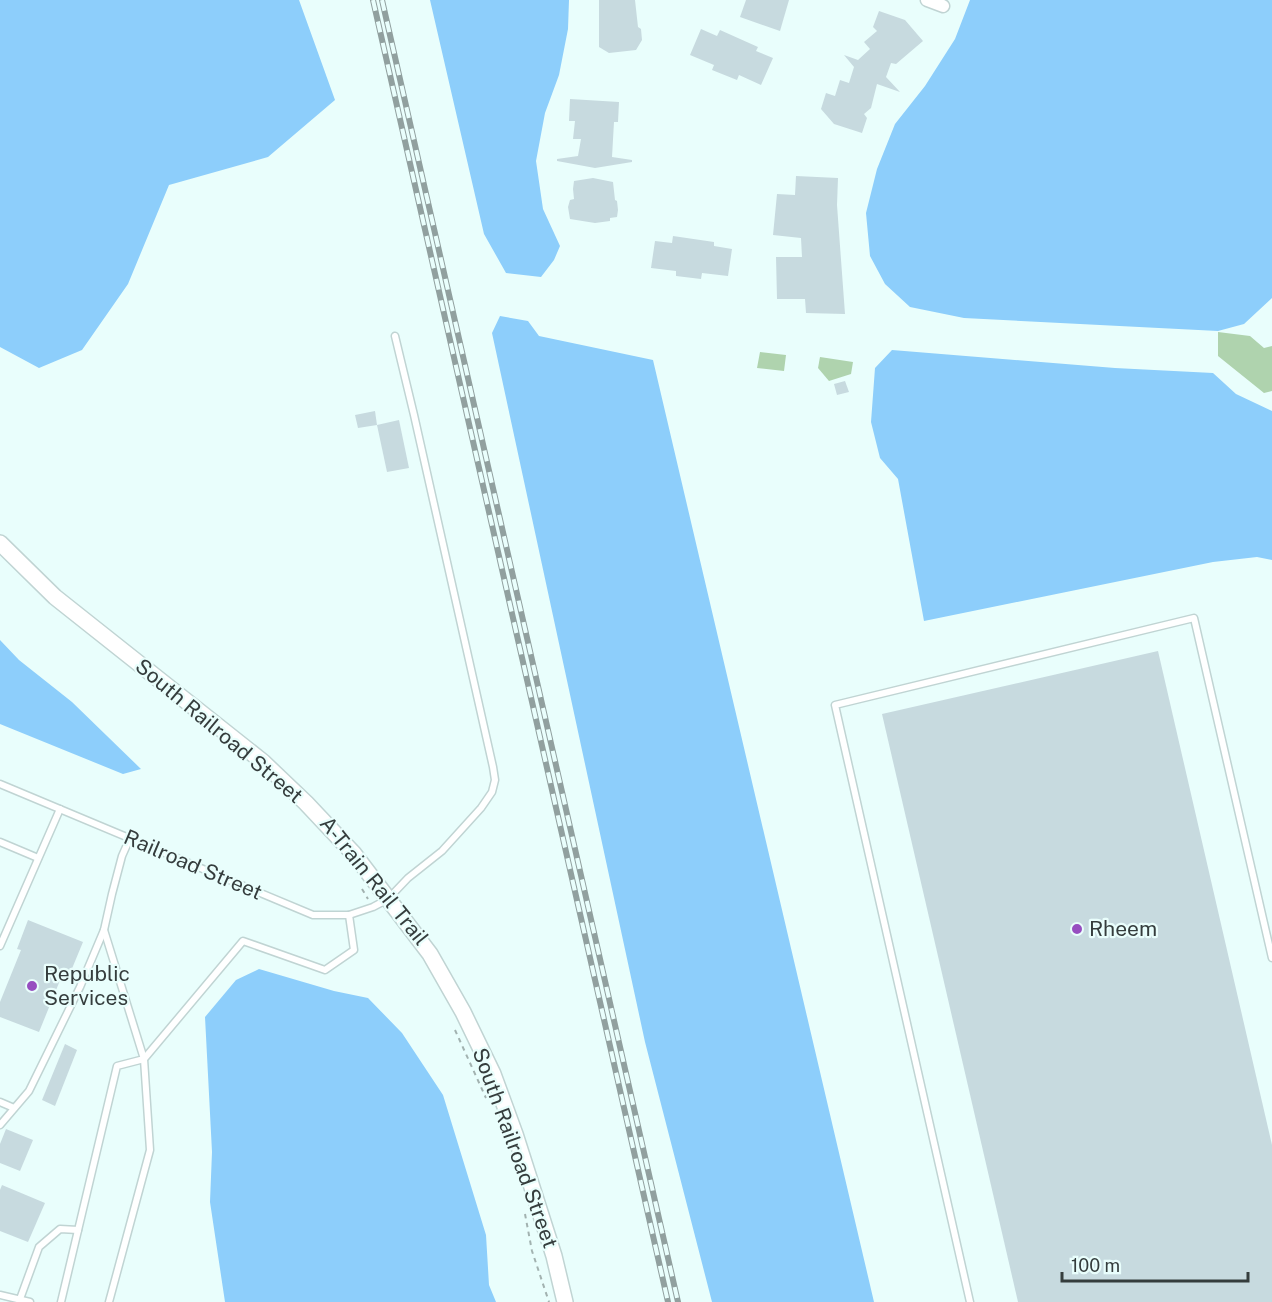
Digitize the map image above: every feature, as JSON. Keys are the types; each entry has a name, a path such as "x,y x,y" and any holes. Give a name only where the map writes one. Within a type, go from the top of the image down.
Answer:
{"street":[{"path":"927,0 943,6"},
{"name":"South Railroad Street","path":"0,543 55,597 263,762 306,803 354,854 430,954 463,1012 493,1074 554,1256 565,1302"}],"lane":[{"name":"Railroad Street","path":"0,784 313,915 350,915 388,899 408,878 442,851 481,808 492,792 495,780 395,336"},
{"path":"970,1302 835,705 1194,618 1272,958"},
{"path":"0,946 60,809"},
{"path":"0,1125 29,1091 80,987 104,930 122,856 130,838"},
{"path":"0,842 38,858"},
{"path":"61,1302 117,1066 144,1059 243,942 325,970 354,950 350,915"},
{"path":"104,930 144,1059 150,1150 109,1302"},
{"path":"0,1102 14,1108"},
{"path":"20,1299 39,1247 60,1229 78,1230"},
{"path":"0,1295 30,1302"}],"path":[{"name":"A-Train Rail Trail","path":"362,888 373,907"},
{"path":"453,1024 487,1100"},
{"path":"525,1212 532,1251 549,1302"}],"green space":[{"path":"1218,332 1250,336 1264,348 1272,346 1272,391 1264,393 1218,356"},
{"path":"760,352 786,355 784,371 757,368"},
{"path":"820,357 853,362 851,374 829,381 818,368"}],"water":[{"path":"0,0 299,0 335,100 268,157 169,185 128,284 82,350 39,368 0,347"},
{"path":"430,0 569,0 568,29 559,75 545,113 536,161 543,209 560,246 554,260 541,277 506,273 484,234"},
{"path":"970,0 1272,0 1272,298 1244,324 1218,331 964,318 910,307 885,284 870,256 866,213 877,169 895,124 925,86 955,39"},
{"path":"500,316 528,321 539,336 653,360 874,1302 712,1302 645,1042 492,333"},
{"path":"892,350 1115,368 1213,373 1236,394 1272,411 1272,560 1257,557 1213,562 924,621 898,479 880,458 871,422 875,368"},
{"path":"0,640 19,660 72,702 141,769 123,774 0,724"},
{"path":"259,969 334,991 368,998 402,1033 443,1095 486,1235 489,1285 496,1302 225,1302 210,1202 212,1152 205,1017 236,980"}],"building":[{"path":"599,0 635,0 642,40 636,50 609,53 599,47"},
{"path":"746,0 789,0 780,31 740,17"},
{"path":"879,11 905,20 923,41 896,64 891,63 886,77 900,92 877,84 871,108 864,114 867,118 862,133 834,124 821,109 826,93 835,96 840,80 849,83 854,67 844,55 858,60 870,49 864,42 877,31 873,27"},
{"path":"701,29 717,36 720,30 758,47 756,51 773,58 761,85 739,75 737,80 712,70 714,65 690,55"},
{"path":"570,99 619,102 618,122 614,122 612,157 632,160 632,162 595,168 557,161 557,159 578,156 581,139 573,139 575,121 569,121"},
{"path":"796,176 838,178 837,205 845,314 806,313 805,299 777,299 776,257 802,257 801,238 773,235 777,194 795,195"},
{"path":"593,178 613,182 617,201 617,217 610,218 610,221 595,223 570,219 568,207 570,200 574,199 574,181"},
{"path":"673,236 714,242 714,246 732,249 728,276 702,273 701,279 676,276 676,271 651,268 655,241 672,243"},
{"path":"845,381 849,392 837,395 834,384"},
{"path":"375,411 377,425 358,428 355,415"},
{"path":"399,420 409,468 387,472 377,425"},
{"name":"Rheem","path":"1158,651 1272,1145 1272,1302 1018,1302 882,714"},
{"name":"Republic Services","path":"28,920 83,942 71,971 65,968 39,1032 0,1017 0,1002 21,950 17,949"},
{"path":"65,1044 77,1050 55,1106 42,1100"},
{"path":"6,1129 33,1140 20,1171 0,1163 0,1144"},
{"path":"2,1185 45,1203 28,1242 0,1231"}],"railway":[{"path":"373,0 668,1302"},
{"path":"382,0 678,1302"}],"place":[{"name":"Rheem","path":"1077,929"},
{"name":"Republic Services","path":"32,986"}]}
